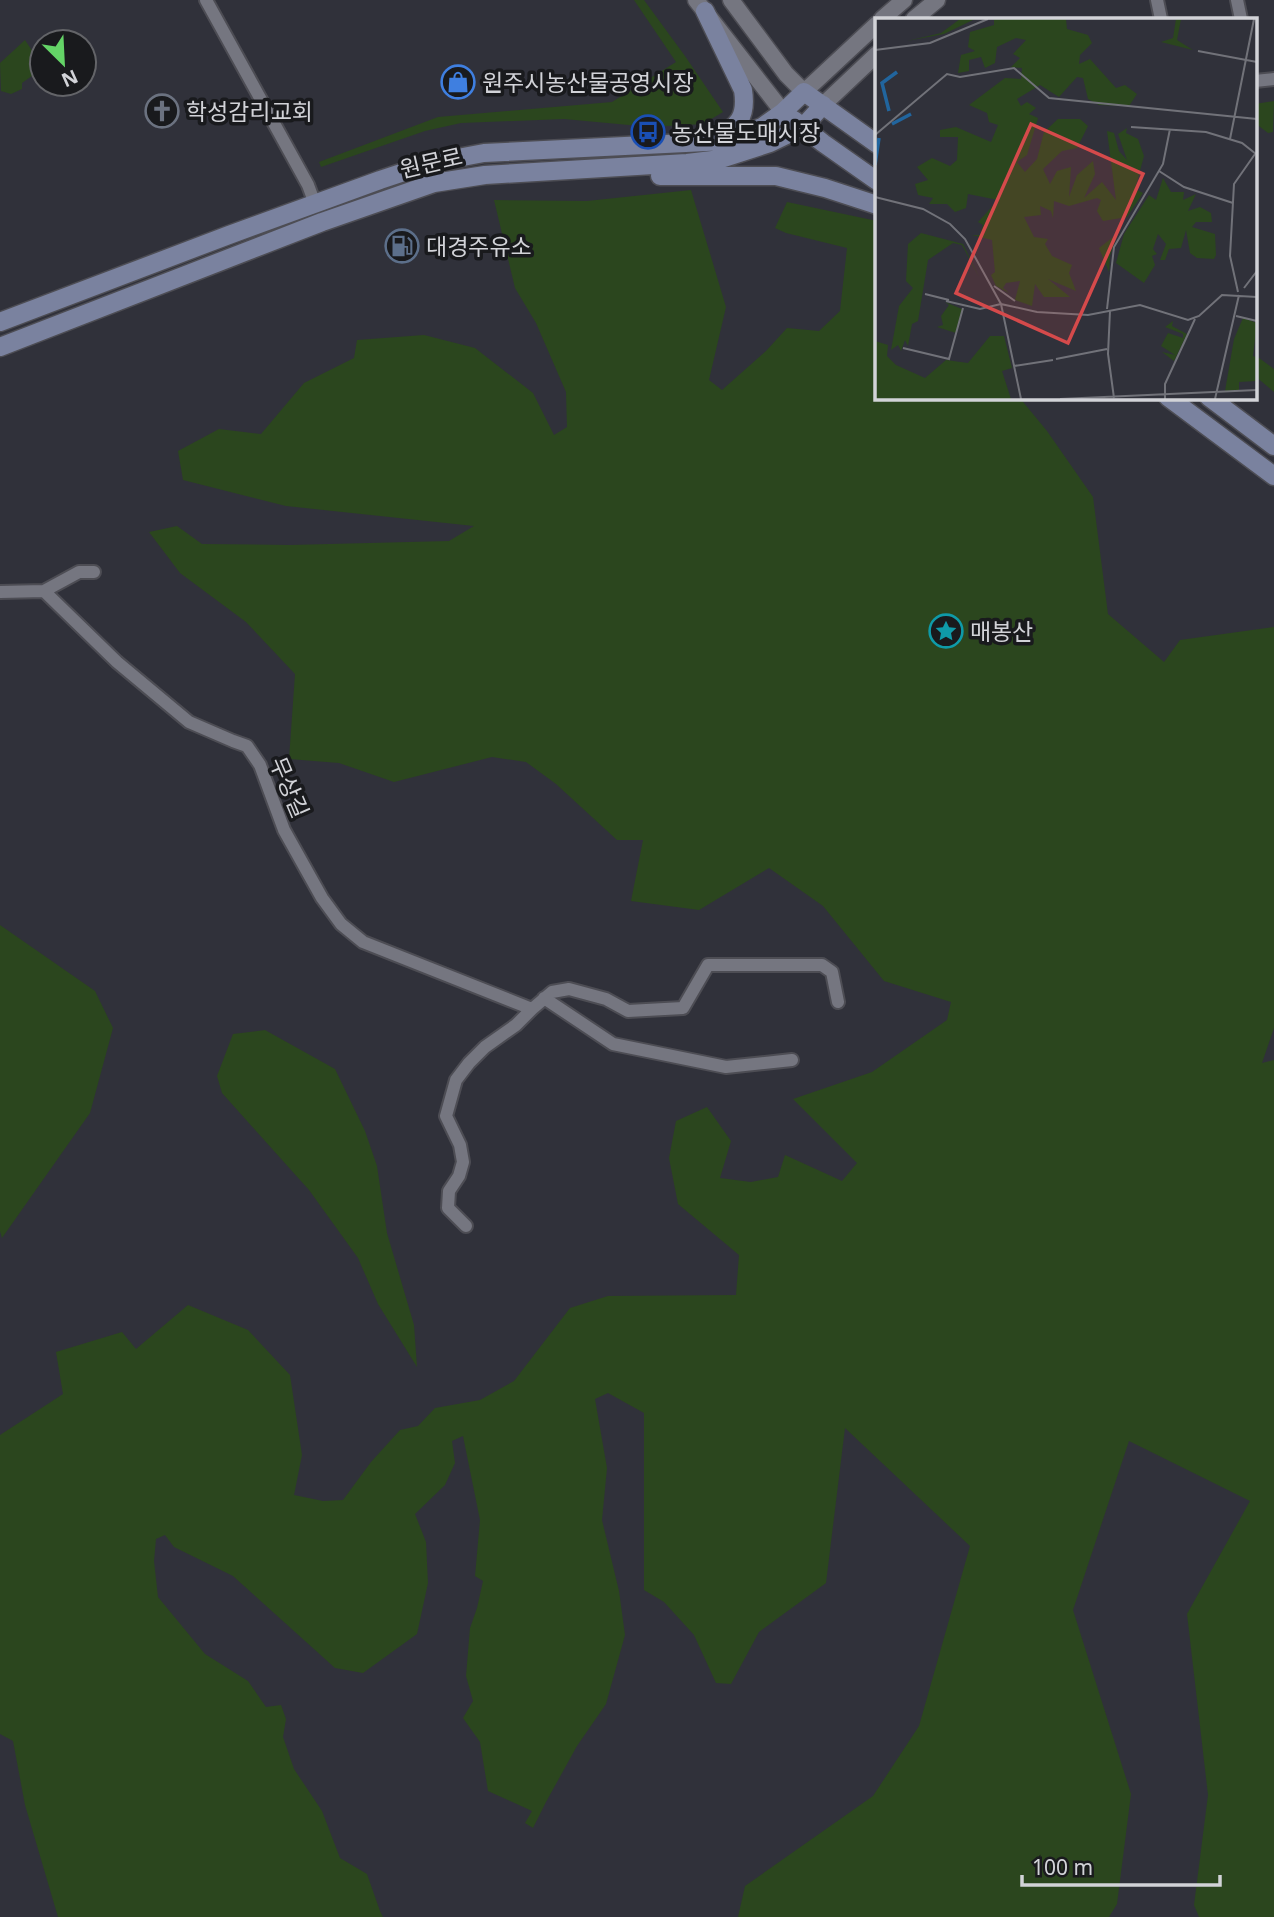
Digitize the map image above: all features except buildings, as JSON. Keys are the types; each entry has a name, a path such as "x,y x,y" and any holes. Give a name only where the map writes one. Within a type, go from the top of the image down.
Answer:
{"main road":[{"path":"688,143 726,132 741,120 745,100 743,90 701,5"},
{"name":"원문로","path":"0,322 217,239 431,163 484,153 726,142 762,127 804,92"},
{"path":"804,92 875,143"},
{"path":"803,127 823,105"},
{"path":"783,112 875,180"},
{"name":"원문로","path":"0,347 322,222 434,183 485,175 721,159 770,143 803,127"},
{"path":"485,175 776,176 875,204"},
{"path":"315,204 322,222"},
{"path":"1171,399 1274,476"},
{"path":"1212,399 1274,446"}],"street":[{"path":"206,0 308,186 315,204"},
{"path":"731,0 786,74 804,92 875,26"},
{"path":"883,18 904,0"},
{"path":"915,18 937,0"},
{"path":"1157,0 1161,18"},
{"path":"1237,0 1241,18"},
{"path":"701,5 783,112"},
{"path":"823,105 875,56"},
{"path":"1256,81 1274,79"},
{"path":"0,592 44,591 79,572 94,572"},
{"name":"무상길","path":"44,591 117,662 189,722 247,746 260,765 284,830 322,898 341,924 363,942 532,1009"},
{"path":"466,1226 448,1208 449,1191 459,1176 463,1162 460,1145 446,1116 456,1080 485,1047 516,1025 552,992 569,989 606,999 628,1011 683,1008 708,965 822,965 832,972 838,1002"},
{"path":"544,998 613,1044 726,1067 792,1060"}],"green space":[{"path":"634,0 644,0 723,112 703,124 668,126 564,119 461,123 425,131 321,167 319,162 438,117 612,102 676,62"},
{"path":"25,40 28,44 28,79 22,83 22,89 11,94 1,91 0,63"},
{"path":"1274,101 1273,132 1268,133 1256,124 1256,104"},
{"path":"691,190 726,307 709,380 722,390 766,351 787,328 819,331 840,311 847,248 775,228 787,202 875,221 875,399 1021,399 1047,431 1093,497 1108,614 1164,662 1180,640 1274,627 1274,1028 1262,1063 1274,1060 1274,1917 1199,1917 1194,1905 1208,1795 1187,1614 1250,1501 1129,1441 1073,1610 1131,1794 1117,1904 1109,1917 738,1917 745,1886 873,1796 919,1726 970,1546 845,1428 826,1583 759,1632 731,1684 716,1683 694,1635 664,1602 644,1590 644,1413 608,1393 595,1399 607,1468 602,1520 619,1591 625,1635 606,1704 577,1746 533,1828 525,1823 532,1811 488,1791 480,1742 463,1718 473,1701 466,1676 470,1628 483,1581 475,1576 480,1520 463,1436 452,1441 455,1463 445,1485 415,1514 426,1542 428,1583 417,1634 363,1673 335,1668 233,1576 174,1547 165,1535 156,1539 154,1561 158,1597 205,1654 248,1681 266,1707 281,1705 286,1719 283,1737 294,1769 322,1811 340,1858 367,1874 383,1917 58,1917 25,1805 13,1741 0,1734 0,1435 63,1394 56,1352 122,1332 136,1349 188,1305 248,1330 290,1375 302,1455 294,1495 323,1501 343,1500 371,1462 400,1430 418,1426 435,1408 480,1400 514,1381 570,1308 608,1296 736,1295 739,1255 678,1204 669,1158 676,1121 707,1107 731,1141 720,1178 751,1182 778,1177 785,1155 842,1181 857,1163 793,1099 872,1072 947,1020 951,1002 884,981 823,906 769,868 699,910 631,901 643,840 617,840 556,784 526,762 492,757 394,782 339,763 289,759 295,674 246,622 180,573 149,532 177,526 202,544 290,545 449,541 474,526 286,506 183,480 178,451 219,429 261,434 304,383 354,358 357,340 424,335 475,348 533,393 554,435 567,427 566,392 536,323 515,288 494,200 587,201"},
{"path":"1256,356 1274,369 1274,392 1256,377"},
{"path":"0,925 95,991 113,1028 90,1113 2,1238 0,1231"},
{"path":"265,1030 335,1069 365,1131 377,1166 387,1233 414,1325 417,1367 378,1304 358,1258 309,1190 222,1093 217,1076 233,1034"}],"place":[{"name":"원주시농산물공영시장","path":"458,82"},
{"name":"학성감리교회","path":"162,111"},
{"name":"농산물도매시장","path":"648,132"},
{"name":"대경주유소","path":"402,246"},
{"name":"매봉산","path":"946,631"}]}
